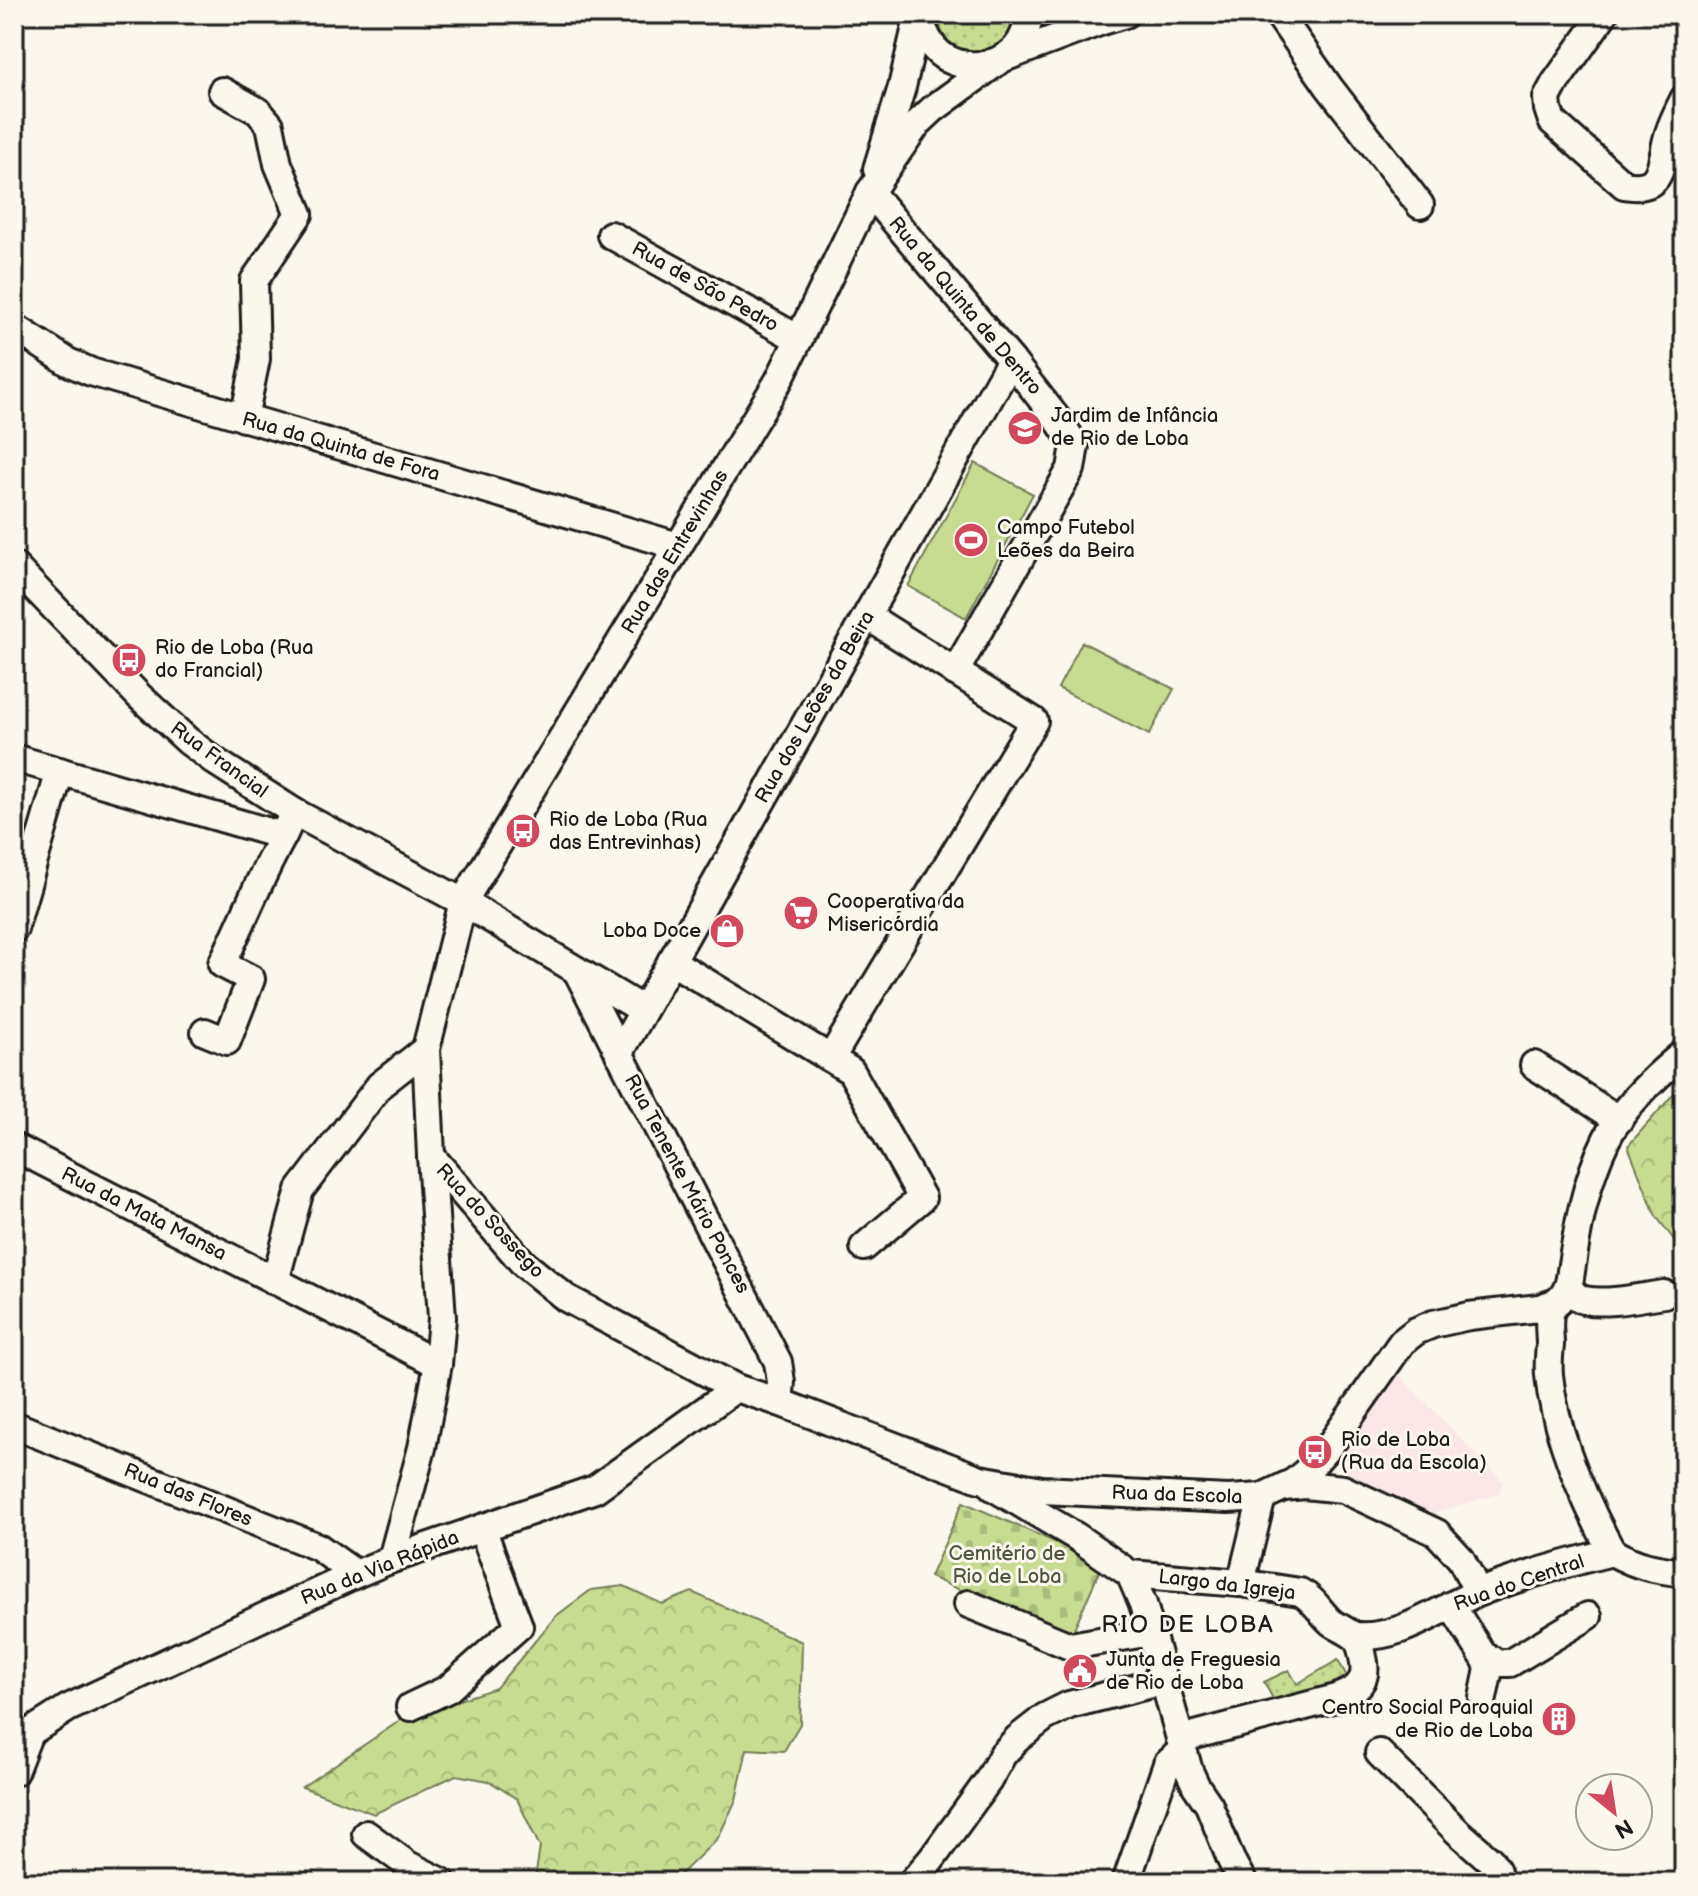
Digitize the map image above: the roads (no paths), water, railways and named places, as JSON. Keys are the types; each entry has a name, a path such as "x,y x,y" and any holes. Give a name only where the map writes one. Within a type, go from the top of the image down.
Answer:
{"street":[{"path":"919,14 923,31 932,47 964,65 983,65 1125,14"},
{"name":"Rua das Entrevinhas","path":"463,902 779,380 870,192 902,87 919,14"},
{"path":"1001,59 1016,48 1026,32 1030,14"},
{"path":"1278,14 1329,87 1420,205"},
{"path":"1604,14 1547,98 1552,121 1624,185 1639,188 1652,183 1661,170 1667,137 1683,100"},
{"name":"Rua das Entrevinhas","path":"870,192 917,124 1001,59"},
{"path":"222,91 258,111 270,125 278,164 299,214 254,281 256,359 244,418"},
{"name":"Rua da Quinta de Dentro","path":"870,192 1011,360 1075,445 1071,469 955,672"},
{"name":"Rua de São Pedro","path":"611,235 799,339"},
{"name":"Rua da Quinta de Fora","path":"14,327 68,362 91,372 678,546"},
{"name":"Rua dos Leões da Beira","path":"619,1054 1011,360"},
{"name":"Rua Francial","path":"14,566 117,675 188,741 244,782 288,824 463,902"},
{"path":"831,1058 1034,721 867,616"},
{"path":"14,758 288,824 222,964 251,979 247,991 227,1041 205,1032"},
{"path":"14,929 60,771"},
{"path":"463,902 643,1010"},
{"name":"Rua do Sossego","path":"463,902 426,1049 431,1156 524,1264 566,1298 736,1388 779,1402"},
{"path":"671,961 851,1071 922,1198 864,1247"},
{"name":"Rua Tenente Mário Ponces","path":"577,971 778,1362 781,1382 779,1402"},
{"path":"275,1281 300,1190 380,1085 426,1049"},
{"path":"1612,1552 1580,1485 1554,1406 1549,1373 1550,1313 1563,1295 1592,1171 1608,1135 1658,1074 1684,1053"},
{"path":"1534,1065 1619,1120"},
{"name":"Rua da Mata Mansa","path":"14,1147 438,1364"},
{"path":"392,1559 422,1448 438,1364 442,1318 431,1156"},
{"path":"1241,1583 1273,1492 1294,1482 1320,1457 1390,1357 1416,1331 1469,1316 1539,1308 1563,1295 1603,1301 1664,1294"},
{"name":"Rua da Via Rápida","path":"22,1732 356,1574 595,1489 736,1388"},
{"path":"779,1402 1039,1501 1077,1537 1130,1574 1143,1604 1181,1744 1196,1786 1209,1805 1243,1882"},
{"name":"Rua das Flores","path":"14,1425 318,1547 356,1574"},
{"name":"Rua da Escola","path":"1039,1501 1228,1499 1305,1485 1343,1489 1437,1533 1461,1559 1478,1592"},
{"path":"410,1707 448,1689 519,1626 482,1528"},
{"name":"Rua do Central","path":"1355,1636 1374,1637 1393,1632 1478,1592 1550,1567 1612,1552 1649,1569 1684,1573"},
{"name":"Largo da Igreja","path":"1130,1574 1241,1583 1300,1592 1309,1596 1329,1620 1355,1636"},
{"path":"968,1604 1070,1646 1151,1632"},
{"path":"1451,1605 1489,1669 1483,1698"},
{"path":"1484,1656 1498,1663 1510,1663 1588,1616"},
{"path":"1126,1882 1167,1764 1181,1744 1352,1692 1361,1684 1364,1673 1361,1648 1355,1636"},
{"path":"912,1882 988,1781 1003,1754 1017,1739 1045,1717 1069,1705 1164,1681"},
{"path":"14,1772 22,1732"},
{"path":"1379,1753 1490,1860 1497,1871 1496,1882"},
{"path":"366,1834 408,1865 442,1882"}],"place":[{"name":"Jardim de Infância de Rio de Loba","path":"1025,428"},
{"name":"Campo Futebol Leões da Beira","path":"971,540"},
{"name":"Rio de Loba (Rua do Francial)","path":"129,660"},
{"name":"Rio de Loba (Rua das Entrevinhas)","path":"523,831"},
{"name":"Cooperativa da Misericórdia","path":"801,913"},
{"name":"Loba Doce","path":"727,931"},
{"name":"Rio de Loba (Rua da Escola)","path":"1315,1452"},
{"name":"Junta de Freguesia de Rio de Loba","path":"1080,1671"},
{"name":"Centro Social Paroquial de Rio de Loba","path":"1559,1719"}],"district":[{"name":"RIO DE LOBA","path":"1188,1624"}],"park label":[{"name":"Cemitério de Rio de Loba","path":"1007,1566"}]}
